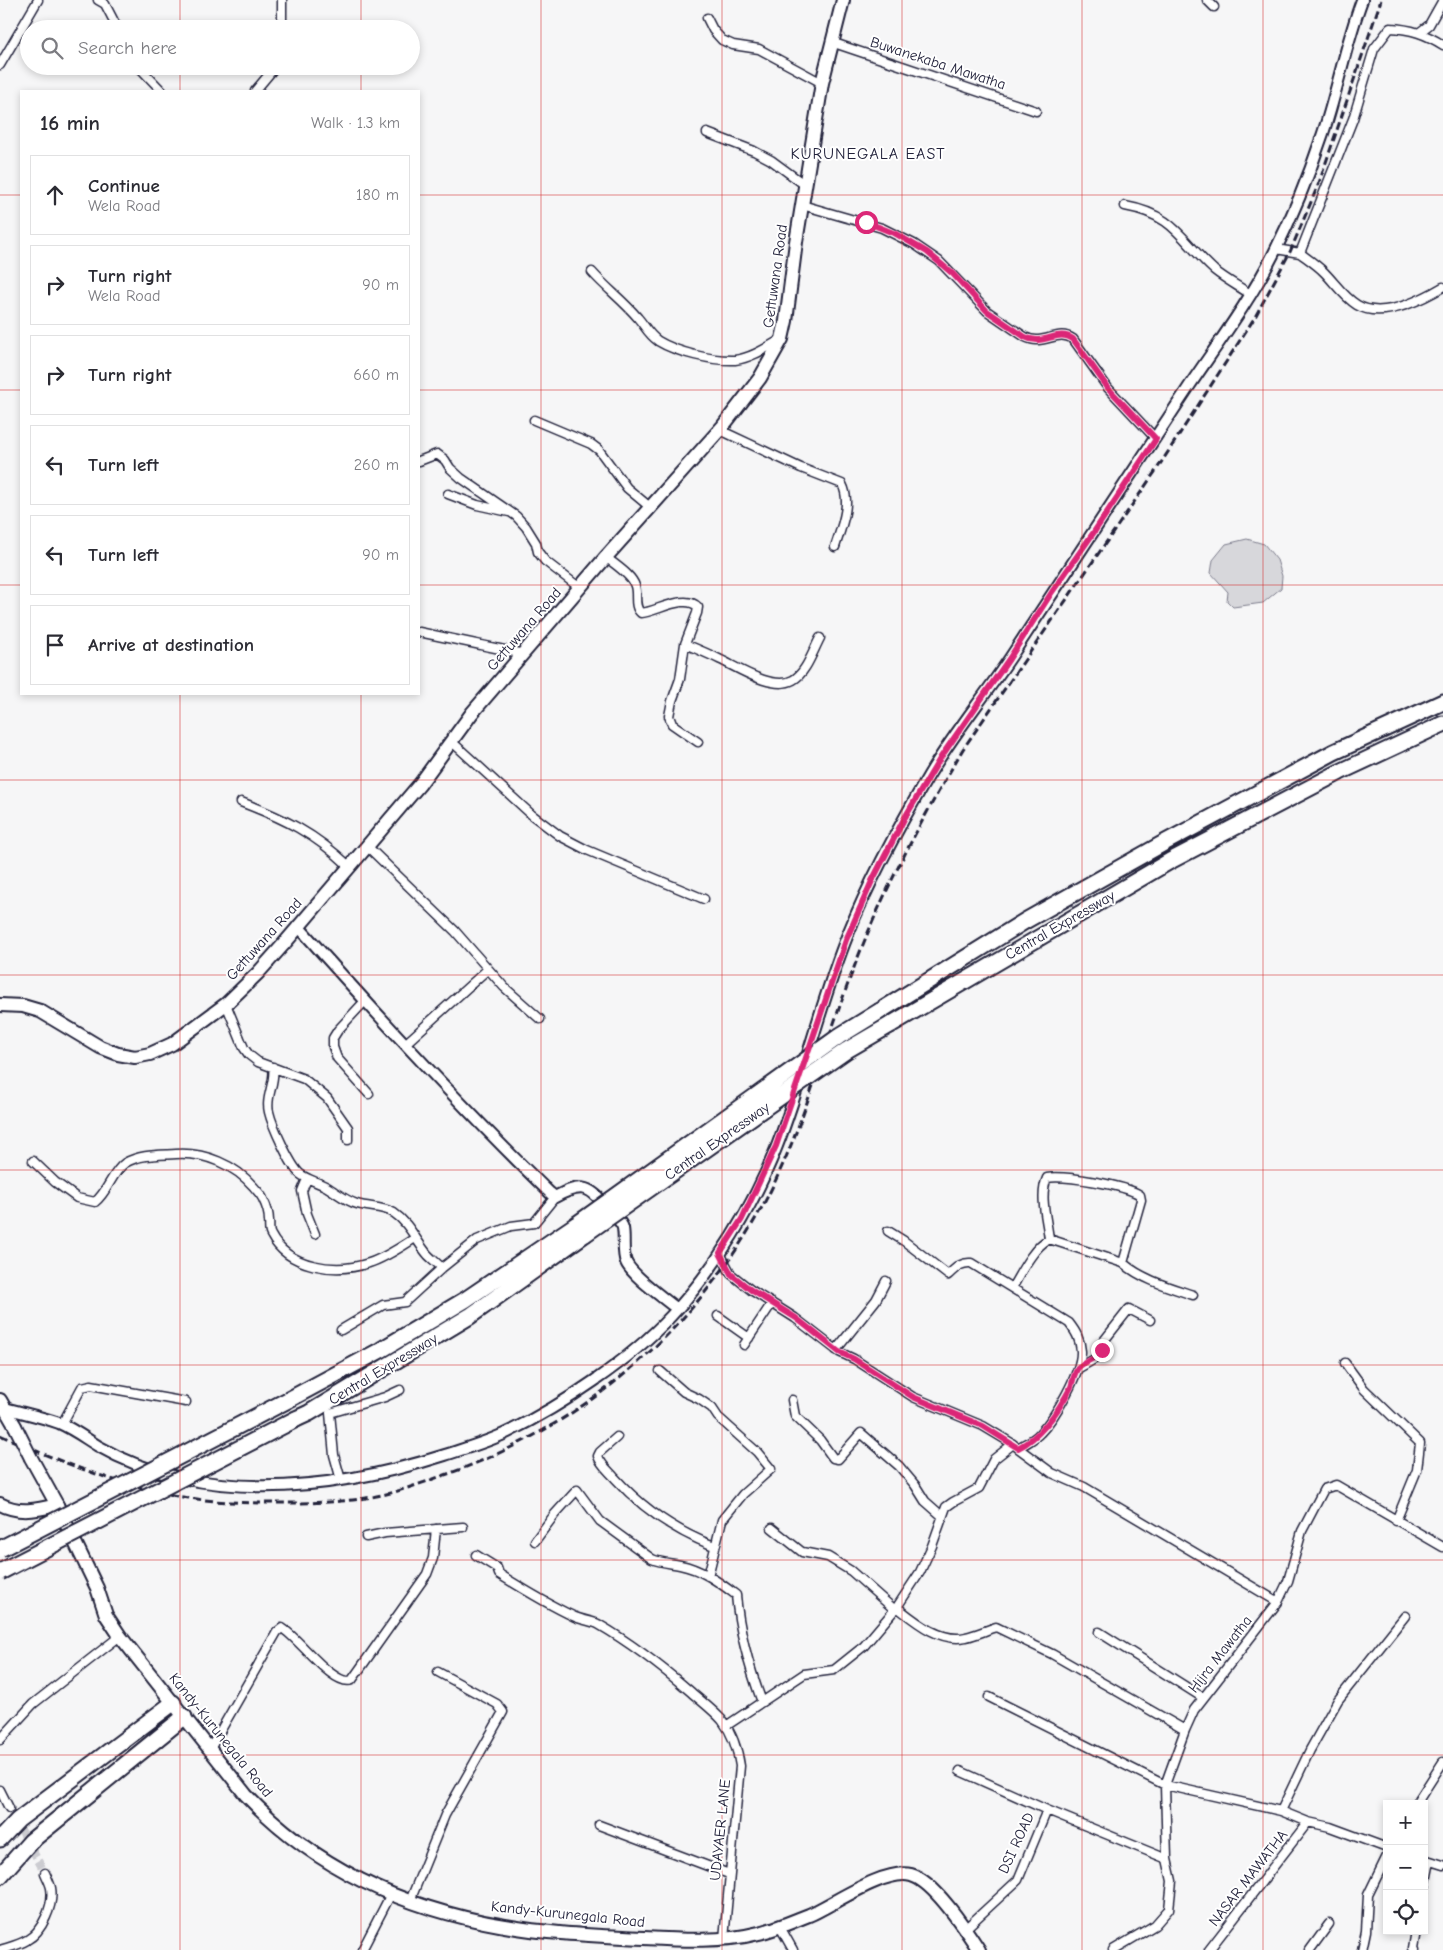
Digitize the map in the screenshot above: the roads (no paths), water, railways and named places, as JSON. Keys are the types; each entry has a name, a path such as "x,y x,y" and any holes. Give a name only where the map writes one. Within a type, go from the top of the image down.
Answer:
{"highway":[{"name":"Central Expressway","path":"0,1572 309,1413 470,1316 581,1229 841,1035 1025,921 1164,843 1334,752 1443,702"},
{"name":"Central Expressway","path":"0,1549 381,1350 581,1229 847,1050 1170,861 1340,772 1443,724"},
{"path":"0,1840 18,1820 173,1703"},
{"path":"0,1876 31,1840 184,1717"}],"main road":[{"name":"Gettuwana Road","path":"0,1005 23,1006 40,1011 100,1048 135,1057 150,1054 172,1044 226,1004 258,973 420,784 472,713 606,557 720,430 760,378 782,339 822,84 843,0"},
{"name":"Kandy-Kurunegala Road","path":"3,1404 57,1505 97,1588 106,1615 120,1636 246,1795 285,1832 316,1856 346,1874 410,1901 471,1920 516,1928 659,1939 724,1939 759,1933 810,1914 879,1879 897,1874 911,1875 923,1881 950,1909 979,1950"},
{"path":"0,1504 18,1510 32,1511 57,1505"}],"street":[{"path":"26,20 38,0"},
{"path":"98,0 105,4 113,20"},
{"path":"282,0 282,20"},
{"path":"1207,0 1214,7"},
{"path":"3,1404 62,1424 125,1460 184,1479 217,1483 264,1485 309,1484 341,1480 406,1468 504,1434 560,1404 606,1372 634,1350 677,1309 720,1253 742,1219 776,1146 846,940 868,888 904,819 941,757 1156,439 1250,294 1276,249 1320,143 1362,0"},
{"path":"1420,32 1429,25 1443,0"},
{"path":"707,18 713,30 722,40 733,45 759,49 822,84"},
{"path":"1300,253 1350,127 1374,49 1390,28 1420,32 1443,45"},
{"path":"0,65 20,31"},
{"name":"Buwanekaba Mawatha","path":"831,42 1036,111"},
{"path":"147,75 161,90"},
{"path":"256,90 268,75"},
{"path":"707,133 754,150 805,185"},
{"path":"802,205 882,228 914,244 939,262 987,311 1032,341 1040,341 1060,334 1067,335 1073,339 1108,388 1156,439"},
{"path":"1126,206 1142,209 1158,216 1174,227 1216,271 1250,294"},
{"path":"1276,249 1300,253 1322,270 1356,305 1370,310 1398,308 1443,287"},
{"path":"592,272 639,319 646,330 657,340 674,348 695,355 735,360 751,356 782,339"},
{"path":"534,420 591,444 599,450 627,488 651,508"},
{"path":"720,430 801,468 842,484 845,510 835,547"},
{"path":"420,461 437,454 461,478 511,512 526,527 536,543 538,552 545,561 580,588"},
{"path":"448,494 477,504 511,512"},
{"path":"606,557 633,581 636,588 636,607 641,613 647,613 681,602 690,602 698,607 685,644 680,679 669,716 672,724 698,742"},
{"path":"420,632 524,654"},
{"path":"685,644 722,660 757,679 785,682 792,681 801,674 820,638"},
{"path":"451,741 532,815 560,836 586,850 704,899"},
{"path":"240,802 275,815 305,830 332,850 349,866"},
{"path":"367,846 454,931 504,986 540,1019"},
{"path":"298,926 365,1002 509,1153 555,1197"},
{"path":"405,1044 488,969"},
{"path":"365,1002 338,1030 333,1038 333,1047 337,1058 369,1094"},
{"path":"226,1004 249,1056 304,1079 327,1098 348,1128 348,1140"},
{"path":"273,1067 275,1076 268,1097 268,1110 275,1129 298,1172 307,1179 317,1182 356,1204 381,1207 400,1218 428,1255 442,1268"},
{"path":"33,1161 55,1182 77,1198 95,1202 102,1197 123,1164 137,1157 189,1153 210,1158 234,1168 247,1179 263,1198 270,1221 270,1234 284,1253 301,1262 324,1268 347,1268 369,1264 415,1238"},
{"path":"1049,1239 1044,1201 1044,1185 1047,1178 1062,1178 1125,1188 1140,1195 1141,1200 1123,1263"},
{"path":"307,1179 302,1191 307,1214 316,1234"},
{"path":"341,1330 383,1305 405,1302 442,1268 477,1240 511,1226 534,1223 555,1197 574,1187 596,1194 623,1226 626,1263 640,1278 677,1309"},
{"path":"726,1726 804,1674 834,1670 864,1646 896,1609 925,1562 946,1507 978,1488 994,1459 1015,1446 1030,1442 1042,1432 1070,1388 1078,1368 1081,1351 1077,1333 1069,1323 971,1263 959,1265 948,1275 904,1241 888,1232"},
{"path":"1012,1288 1029,1260 1044,1241 1049,1239 1123,1263 1148,1279 1193,1295"},
{"path":"720,1253 731,1274 796,1318 836,1350 854,1359 913,1397 983,1426 1052,1473 1092,1492 1278,1602"},
{"path":"836,1350 876,1300 886,1281"},
{"path":"744,1345 772,1303"},
{"path":"1078,1368 1098,1357 1102,1350 1103,1342 1129,1310 1150,1320"},
{"path":"718,1316 749,1338"},
{"path":"1345,1363 1364,1389 1420,1443 1417,1470 1396,1521"},
{"path":"660,1371 684,1392 712,1408 718,1417 757,1452 771,1468 743,1494 722,1520 708,1576"},
{"path":"62,1424 82,1387 91,1385 186,1402"},
{"path":"341,1480 334,1454 330,1413 385,1397 400,1390"},
{"path":"792,1400 795,1416 820,1440 833,1458 838,1459 861,1433 899,1466 926,1501 942,1516"},
{"path":"617,1437 598,1456 604,1465 630,1494 655,1516 714,1546"},
{"name":"Hijra Mawatha","path":"1113,1950 1155,1925 1169,1909 1172,1881 1167,1858 1164,1785 1185,1730 1202,1697 1278,1602 1288,1581 1302,1531 1324,1489 1336,1485 1443,1547"},
{"path":"535,1541 555,1514 577,1490 600,1521 652,1560 679,1565 718,1580 736,1595 742,1635 752,1676 762,1702"},
{"path":"366,1537 385,1533 462,1527"},
{"path":"772,1528 802,1552 828,1557 851,1571 896,1609 920,1625 948,1638 965,1638 996,1627 1052,1654 1185,1730"},
{"path":"210,1749 277,1632 282,1628 291,1633 319,1663 342,1681 352,1680 427,1574 433,1558 436,1529"},
{"name":"UDAYAER LANE","path":"476,1555 497,1568 499,1574 529,1592 572,1616 585,1622 596,1623 639,1651 697,1697 726,1726 739,1755 740,1766 724,1939"},
{"path":"1281,1811 1310,1750 1338,1700 1405,1616"},
{"path":"1099,1632 1202,1697"},
{"path":"0,1740 33,1704 120,1636"},
{"path":"410,1901 446,1814 503,1712 497,1704 438,1672"},
{"path":"989,1697 1164,1785 1281,1811 1308,1822 1330,1827 1383,1847"},
{"path":"1419,1800 1443,1762"},
{"path":"960,1771 1047,1810 1167,1858"},
{"path":"0,1790 10,1808"},
{"name":"DSI ROAD","path":"965,1929 1018,1880 1047,1810"},
{"name":"NASAR MAWATHA","path":"1209,1950 1308,1822"},
{"path":"599,1825 729,1874"},
{"path":"1428,1860 1443,1866"},
{"path":"1362,1950 1366,1931 1368,1896 1383,1864"},
{"path":"0,1950 28,1940 48,1913 51,1888 45,1873"},
{"path":"362,1950 391,1894"},
{"path":"1310,1950 1329,1924"},
{"path":"779,1925 793,1950"},
{"path":"1414,1950 1415,1935"}],"tunnel":[{"path":"9,1808 45,1873"}],"railway":[{"path":"0,1435 87,1471 131,1485 177,1496 213,1501 250,1503 311,1503 360,1499 398,1491 439,1477 490,1457 538,1433 584,1405 626,1373 665,1337 701,1297 733,1254 762,1207 789,1151 863,944 889,886 947,776 963,749 1157,469 1255,317 1290,252 1319,183 1381,0"}],"district":[{"name":"KURUNEGALA EAST","path":"868,154"}]}
